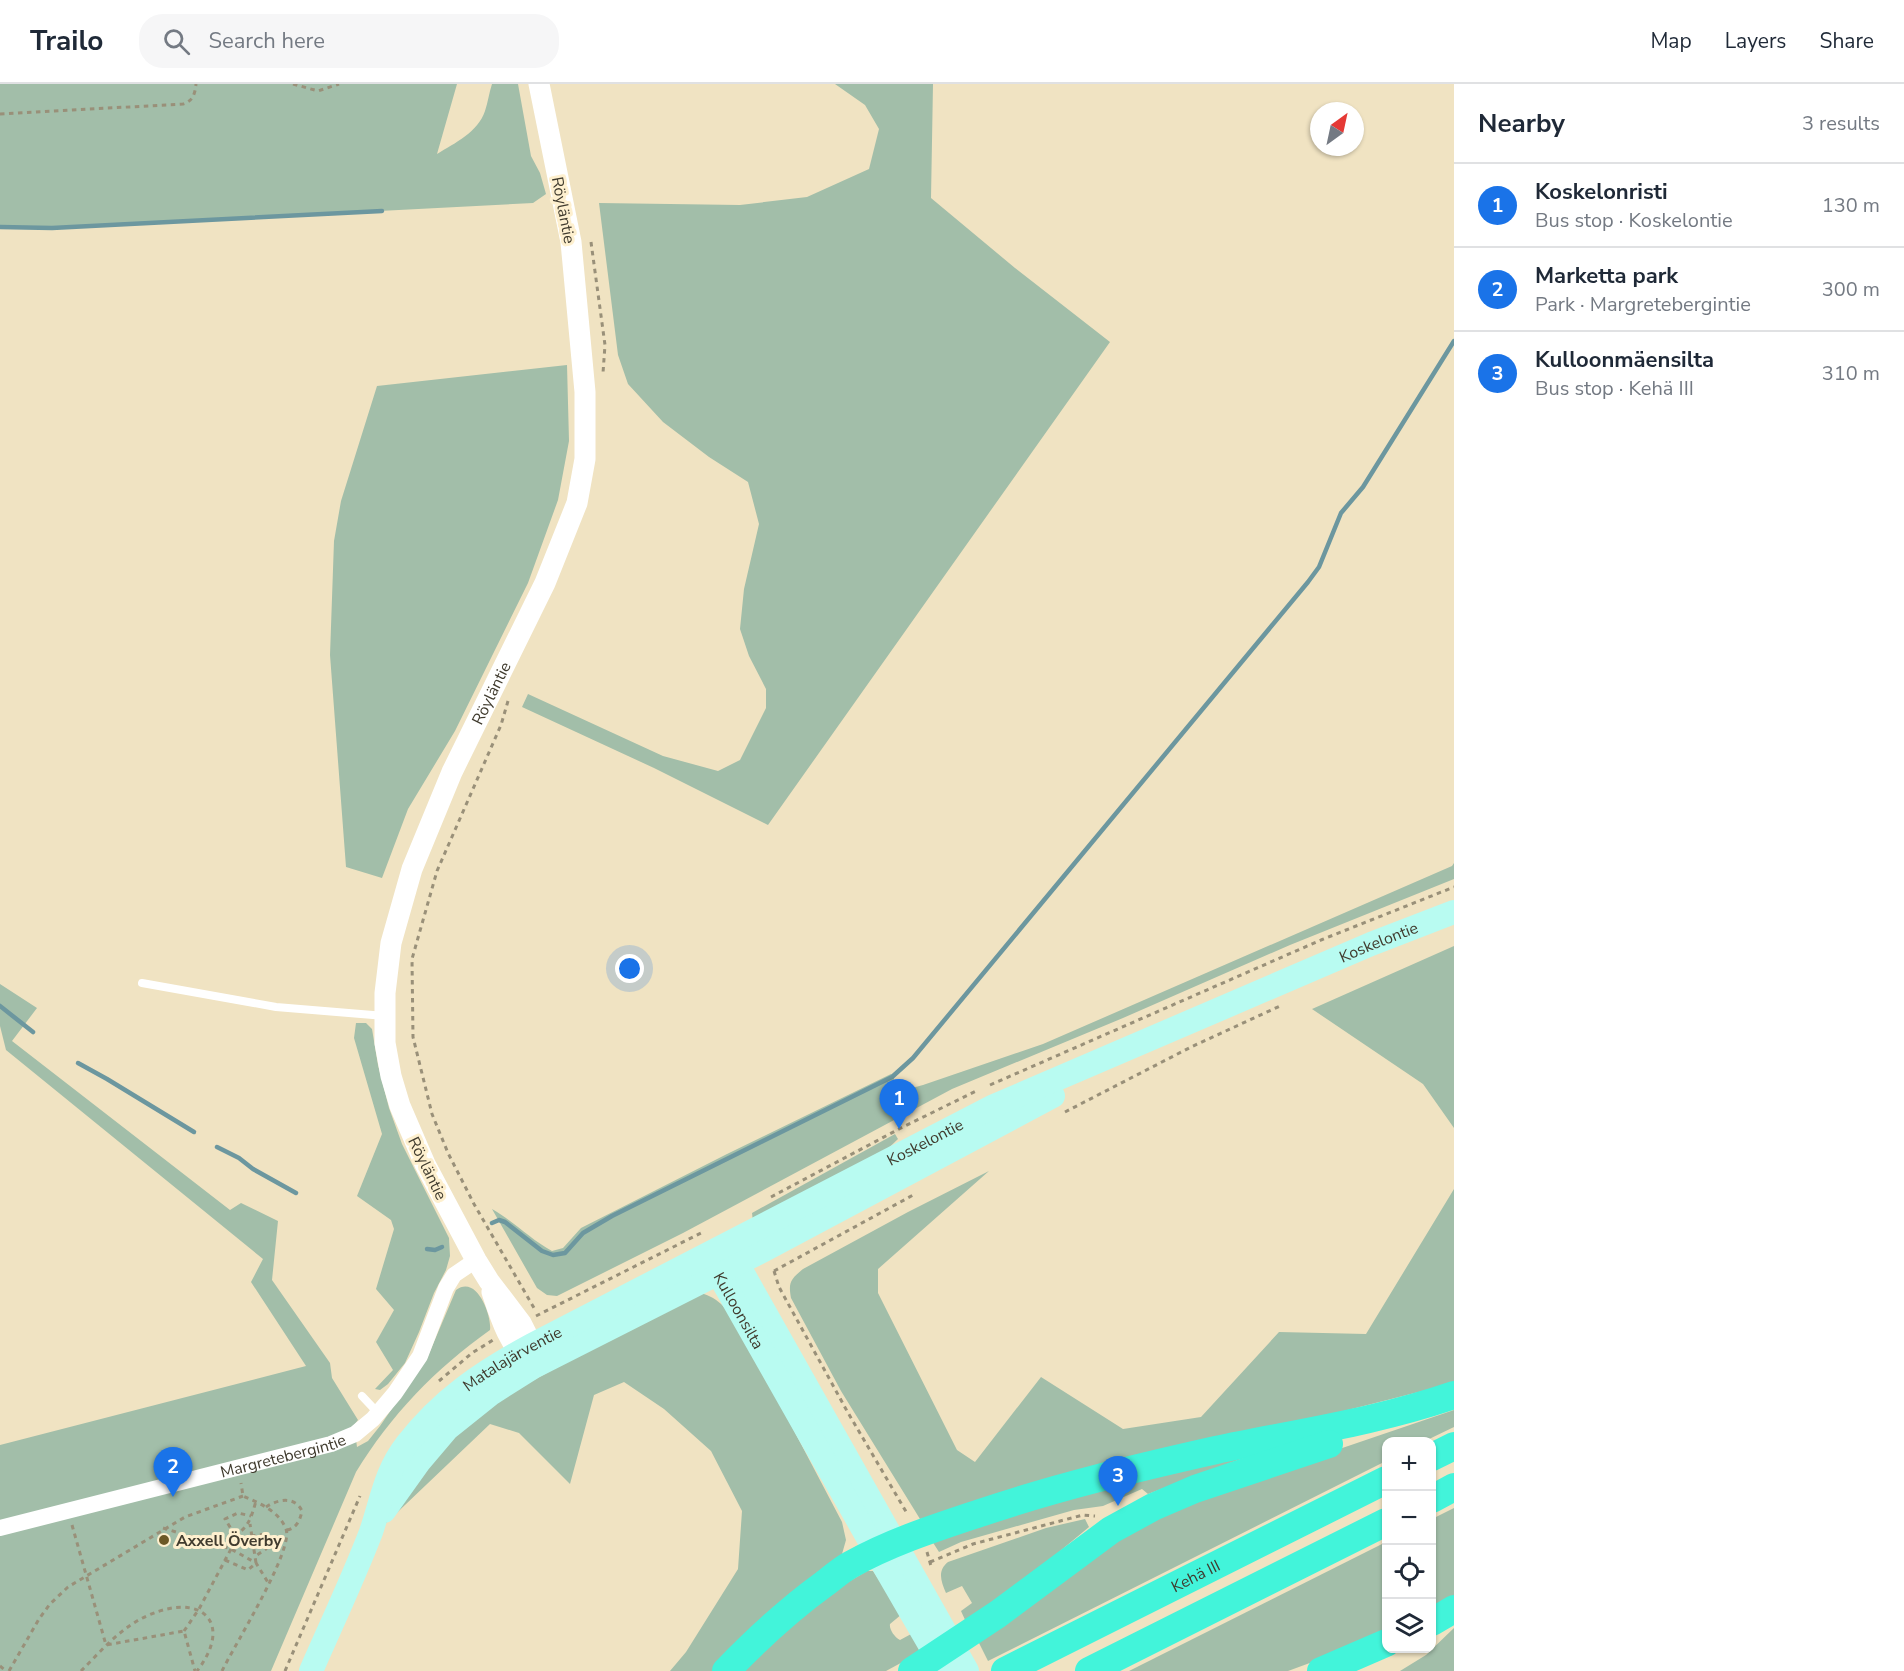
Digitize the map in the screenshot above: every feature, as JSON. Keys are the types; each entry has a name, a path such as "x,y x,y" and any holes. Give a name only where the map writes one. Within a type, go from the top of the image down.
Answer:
{"highway":[{"path":"912,1671 998,1614 1111,1530 1153,1507 1195,1489 1364,1432 1420,1407 1454,1395"},
{"path":"726,1671 796,1604 848,1566 897,1543 1014,1502 1088,1480 1217,1450 1325,1430 1420,1407"},
{"path":"1436,1455 1454,1446"},
{"name":"Kehä III","path":"1005,1671 1382,1482"},
{"path":"1436,1496 1454,1487"},
{"path":"1089,1671 1382,1524"},
{"path":"1436,1619 1454,1609"},
{"path":"1321,1671 1382,1646"}],"main road":[{"name":"Koskelontie","path":"724,1262 1080,1082 1138,1046 1360,949 1454,912"},
{"name":"Matalajärventie","path":"311,1671 371,1531 418,1462 447,1430 492,1393 527,1355 724,1262"},
{"name":"Kulloonsilta","path":"724,1262 897,1543 945,1671"},
{"name":"Kulloonsilta","path":"927,1620 968,1671"}],"street":[{"name":"Röyläntie","path":"527,1355 522,1323 489,1281 476,1260 425,1164 400,1106 391,1076 385,1043 385,993 391,943 412,869 452,772 545,583 577,503 585,459 585,392 571,242 539,84"},
{"name":"Margretebergintie","path":"0,1528 331,1444 355,1434 378,1413 420,1356 446,1288 454,1275 476,1260"}],"lane":[{"path":"142,983 276,1007 385,1016"},
{"path":"362,1396 378,1413"}],"path":[{"path":"0,114 183,104 189,102 194,96 196,84"},
{"path":"293,84 318,91 339,84"},
{"path":"590,237 605,345 603,374"},
{"path":"511,693 501,725 434,882 412,958 413,1038 432,1114 448,1153 474,1204 538,1315"},
{"path":"1172,1006 1321,940 1454,887"},
{"path":"1062,1114 1191,1047 1287,1003"},
{"path":"923,1190 774,1271 779,1287 846,1411 897,1543 930,1562 932,1573"},
{"path":"239,1467 243,1496"},
{"path":"0,1666 8,1671 39,1619 50,1604 68,1587 164,1528 202,1509 243,1496 266,1507 279,1517 287,1530 285,1548 269,1584 222,1671"},
{"path":"266,1507 283,1500 300,1506 302,1511 297,1524 293,1529 287,1530"},
{"path":"255,1501 250,1524 254,1557 269,1584"},
{"path":"68,1512 106,1646"},
{"path":"235,1535 225,1519 238,1513 252,1516"},
{"path":"930,1562 973,1544 1083,1515 1094,1515 1098,1518"},
{"path":"216,1545 250,1524"},
{"path":"164,1528 231,1549 256,1563"},
{"path":"251,1536 266,1534 266,1550 254,1557"},
{"path":"106,1646 184,1631 199,1609 231,1549"},
{"path":"225,1560 248,1570 256,1563"},
{"path":"81,1671 129,1626 148,1615 184,1606 199,1609 208,1616 212,1625 212,1641 203,1664 196,1671 184,1631"}],"green space":[{"path":"0,84 457,84 437,154 465,136 477,125 485,111 492,84 518,84 531,156 540,173 546,194 533,203 52,228 0,227"},
{"path":"835,84 933,84 931,198 1015,268 1110,342 768,825 654,768 522,707 528,694 663,756 718,771 740,760 766,708 766,689 749,656 740,629 744,589 759,524 748,482 709,457 663,422 628,384 618,355 599,203 740,205 807,197 869,169 879,129 865,105"},
{"path":"567,365 569,441 558,500 528,583 455,731 408,809 382,878 346,867 330,655 334,541 341,501 377,386"},
{"path":"1454,863 1454,879 1290,945 952,1089 683,1233 557,1296 547,1295 537,1288 492,1209 552,1251 563,1248 581,1228 891,1074 901,1091 1043,1044 1452,866"},
{"path":"1454,946 1454,1128 1423,1084 1312,1009"},
{"name":"Axxell Överby","path":"0,984 37,1008 12,1041 230,1210 241,1203 278,1221 272,1280 330,1363 332,1378 358,1420 354,1425 357,1447 368,1441 380,1426 428,1356 456,1290 464,1287 470,1288 477,1292 486,1307 490,1330 433,1377 399,1412 356,1472 271,1671 0,1671 0,1445 306,1366 251,1282 263,1259 6,1050 0,1026"},
{"path":"356,1023 366,1023 372,1029 389,1108 402,1144 449,1238 450,1256 446,1270 405,1363 380,1390 375,1389 393,1370 376,1342 394,1310 376,1289 394,1229 391,1220 357,1196 382,1134 354,1038"},
{"path":"895,1134 898,1139 877,1159 753,1222 752,1213"},
{"path":"989,1171 878,1269 878,1293 957,1450 975,1462 1041,1377 1123,1429 1201,1417 1279,1332 1366,1334 1454,1189 1454,1383 920,1519 841,1391 791,1298 790,1284 803,1269"},
{"path":"695,1292 716,1300 739,1326 842,1522 846,1540 842,1554 763,1618 712,1671 670,1671 686,1652 738,1569 742,1511 711,1451 664,1409 624,1382 594,1395 570,1484 519,1433 490,1424 384,1525 433,1453 479,1410"},
{"path":"1454,1410 1454,1427 1433,1437 1382,1437 1382,1463 988,1661 977,1639 1142,1523 1307,1460"},
{"path":"1254,1454 1148,1494 1142,1489 1103,1506 1074,1510 961,1542 939,1552 932,1541 1078,1495"},
{"path":"1454,1508 1454,1597 1436,1608 1436,1545 1436,1517"},
{"path":"1085,1519 1089,1527 1030,1576 966,1622 961,1611 972,1603 962,1586 946,1593 941,1573 948,1562 1046,1528"},
{"path":"1382,1544 1382,1636 1288,1671 1129,1671"},
{"path":"867,1571 873,1571 902,1614 890,1624 892,1633 900,1640 913,1633 921,1652 886,1671 739,1671 799,1611"},
{"path":"1454,1628 1454,1671 1400,1671 1428,1653 1436,1653 1436,1645"}],"waterway":[{"path":"0,227 52,228 382,211"},
{"path":"492,1223 499,1220 505,1222 542,1251 553,1255 565,1253 583,1233 612,1216 892,1077 913,1058 1308,582 1319,567 1341,513 1363,487 1454,341"},
{"path":"0,1006 33,1032"},
{"path":"78,1063 194,1132"},
{"path":"217,1147 296,1193"},
{"path":"427,1249 435,1250 442,1247"}],"place":[{"name":"Koskelonristi","path":"899,1129"},
{"name":"Marketta park","path":"173,1497"},
{"name":"Kulloonmäensilta","path":"1118,1506"},
{"name":"Axxell Överby","path":"164,1540"}]}
